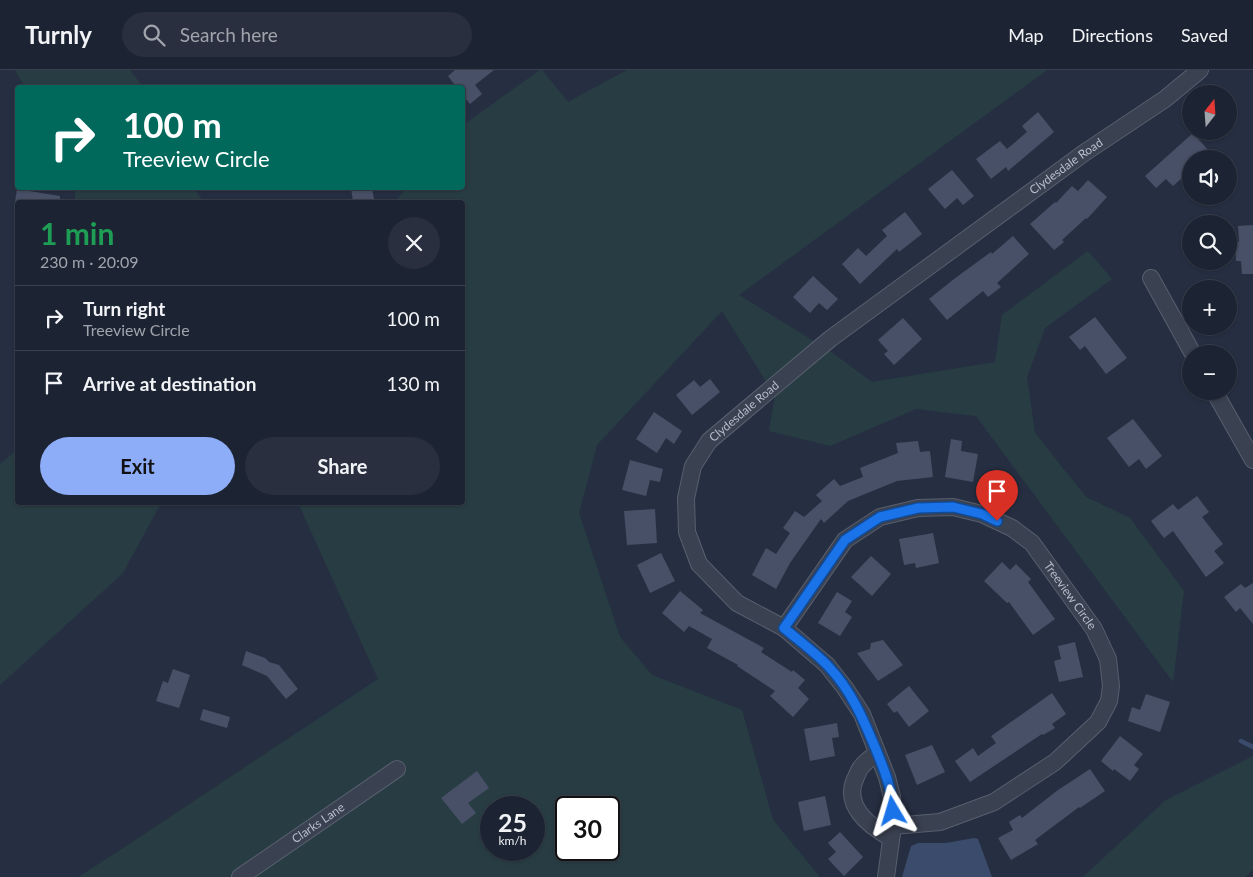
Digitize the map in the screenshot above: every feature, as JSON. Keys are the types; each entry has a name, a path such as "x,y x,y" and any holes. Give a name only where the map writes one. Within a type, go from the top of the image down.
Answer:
{"street":[{"name":"Clydesdale Road","path":"886,877 892,832 892,796 887,777 862,714 827,665 784,628 737,603 699,564 687,532 686,498 693,466 709,441 830,339 1084,153 1165,99 1198,71"},
{"path":"1151,278 1188,345"},
{"path":"1219,400 1253,460"},
{"name":"Treeview Circle","path":"784,628 845,540 880,517 918,508 953,507 982,514 1012,528 1032,543 1094,629 1108,659 1111,686 1108,701 1098,722 1055,762 994,802 940,822 892,832"},
{"path":"877,753 861,766 853,784 853,799 860,816 875,829 892,832"},
{"name":"Clarks Lane","path":"240,877 397,768"}],"green space":[{"path":"15,70 130,70 141,85 24,85"},
{"path":"540,70 542,70 568,102 627,70 1047,70 739,295 830,351 872,382 995,362 1002,315 1088,251 1112,279 1045,328 1027,377 1035,433 1086,497 1130,518 1184,591 1173,682 976,416 916,409 830,446 769,431 775,396 722,311 597,445 579,513 620,637 652,675 742,710 773,820 820,877 78,877 378,679 299,505 465,505 465,200 397,200 404,190 465,190 465,124"},
{"path":"75,190 195,190 202,200 75,200"},
{"path":"15,452 15,505 160,505 123,573 0,685 0,464"},
{"path":"1253,756 1253,870 1245,877 1083,877 1166,800"}],"water":[{"path":"978,839 992,877 902,877 911,846 918,843 946,843"}],"building":[{"path":"455,70 494,70 475,85 482,94 470,104 465,98 465,85 455,85 448,76"},
{"path":"1038,112 1054,132 1008,171 1006,167 991,179 976,159 1000,141 1007,149 1027,132 1022,126"},
{"path":"1185,140 1199,140 1208,150 1182,150 1182,180 1173,186 1166,179 1156,188 1145,176"},
{"path":"952,170 974,196 963,205 957,198 945,209 928,189"},
{"path":"1088,180 1107,197 1054,250 1030,224 1056,203 1072,186 1078,191"},
{"path":"17,190 60,196 60,200 15,200"},
{"path":"351,190 372,190 374,199 353,200"},
{"path":"905,212 922,234 899,252 897,249 860,284 842,264 858,248 866,256 887,236 882,230"},
{"path":"1253,225 1253,274 1242,274 1241,261 1237,261 1238,226"},
{"path":"1013,236 1029,254 997,283 1001,287 988,297 983,291 947,320 929,299 991,252 992,254"},
{"path":"813,276 838,299 827,310 819,303 810,313 793,297"},
{"path":"1095,317 1127,358 1106,374 1085,346 1080,350 1069,337"},
{"path":"903,318 922,339 894,365 884,354 888,351 878,340"},
{"path":"710,379 720,392 692,415 676,395 694,380 700,387"},
{"path":"654,412 682,431 674,444 666,438 657,453 636,439"},
{"path":"1133,419 1162,456 1146,469 1139,459 1129,467 1107,438"},
{"path":"951,439 962,441 961,451 978,454 973,482 945,477"},
{"path":"918,441 920,452 930,451 933,477 897,481 848,501 824,523 821,519 790,563 776,589 752,575 766,548 776,554 790,533 783,528 795,511 804,517 822,501 816,495 834,479 840,486 863,477 860,468 898,453 896,443"},
{"path":"630,460 663,469 660,482 650,480 646,496 622,490"},
{"path":"1197,496 1209,512 1202,517 1223,544 1214,551 1224,563 1206,577 1173,531 1164,538 1151,521 1173,504 1178,510"},
{"path":"655,509 657,543 627,545 624,511"},
{"path":"933,533 939,563 916,568 915,563 904,565 899,539"},
{"path":"661,553 675,581 650,593 637,565"},
{"path":"871,556 891,574 872,596 851,577"},
{"path":"1002,562 1010,570 1016,564 1031,579 1028,582 1055,619 1033,635 1009,602 1007,603 984,581"},
{"path":"1253,583 1253,624 1240,608 1236,612 1224,597 1241,584 1245,588"},
{"path":"680,591 703,610 700,613 764,648 761,652 792,672 793,670 805,680 798,688 809,699 793,717 770,696 775,691 738,665 707,648 712,639 689,626 684,632 662,613"},
{"path":"837,592 852,601 845,612 852,617 840,636 818,623"},
{"path":"883,640 903,665 878,681 857,653 870,649 871,643"},
{"path":"1075,642 1083,677 1059,682 1054,661 1061,659 1058,646"},
{"path":"246,651 279,665 298,689 286,699 267,676 242,665"},
{"path":"173,669 190,675 179,708 156,701 163,681 168,683"},
{"path":"909,686 929,711 909,727 897,711 894,713 887,704"},
{"path":"1052,693 1066,714 1052,724 1055,728 1042,734 970,782 955,761 973,748 978,756 996,743 991,736"},
{"path":"1146,694 1170,702 1160,732 1128,721 1132,707 1140,710"},
{"path":"203,709 230,717 227,728 200,720"},
{"path":"837,723 839,737 832,738 835,756 810,761 804,729"},
{"path":"1120,736 1143,754 1134,765 1139,769 1130,781 1101,761"},
{"path":"932,745 945,772 917,785 905,755"},
{"path":"1090,769 1105,791 1079,807 1035,840 1038,844 1011,860 998,838 1013,830 1009,822 1020,815 1022,818 1058,790"},
{"path":"477,771 489,788 468,803 476,813 462,824 441,798"},
{"path":"825,796 831,825 804,831 798,802"},
{"path":"840,832 863,857 844,876 828,859 836,852 828,843"}],"waterway":[{"path":"1241,741 1253,747"}],"route":[{"path":"893,811 892,796 887,777 862,714 827,665 784,628 845,540 880,517 918,508 953,507 982,514 997,521"}]}
